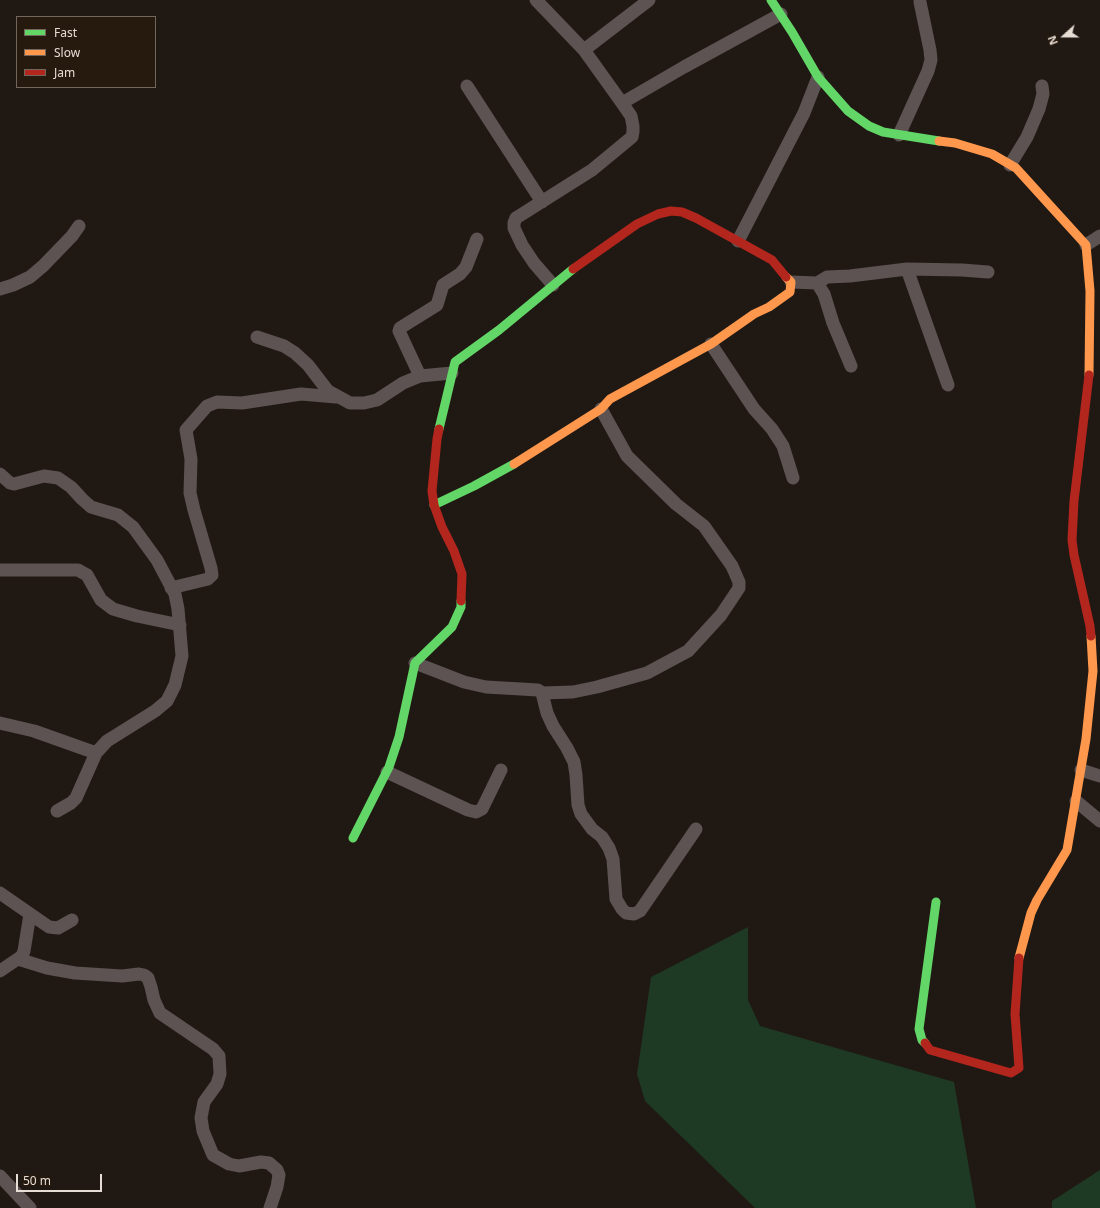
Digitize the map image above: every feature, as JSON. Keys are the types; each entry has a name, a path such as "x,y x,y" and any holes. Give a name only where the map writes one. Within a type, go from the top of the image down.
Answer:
{"street":[{"path":"536,0 584,50 631,116 634,132 632,137 592,170 516,218 514,228 522,245 534,263 553,285"},
{"path":"584,50 649,0"},
{"path":"771,0 781,14 818,77 848,111 869,126 883,132 899,136 955,143 992,154 1010,164 1016,168 1086,245 1090,291 1089,381 1074,501 1072,540 1090,626 1093,671 1086,740 1067,850 1037,900 1031,913 1019,958 1015,1014 1019,1068 1014,1072 1011,1073 930,1050 922,1040 919,1029 936,902"},
{"path":"899,136 928,71 931,60 920,2"},
{"path":"622,103 781,14"},
{"path":"738,241 804,113 818,77"},
{"path":"467,86 542,202"},
{"path":"1010,164 1027,138 1039,109 1043,94 1042,86"},
{"path":"353,838 387,772 399,737 415,663 452,627 461,607 462,574 454,551 442,527 434,505 432,491 437,439 455,362 499,330 575,267 637,224 658,214 682,212 696,218 772,260 791,282 790,292 769,307 754,314 711,344 610,399 601,409 526,457 474,486 434,505"},
{"path":"0,290 30,277 43,266 72,236 79,226"},
{"path":"1086,245 1100,236"},
{"path":"420,376 399,331 400,328 437,305 443,285 460,274 466,267 477,239"},
{"path":"1086,245 1100,247"},
{"path":"791,282 817,283 827,277 850,276 907,269 988,272"},
{"path":"907,269 948,385"},
{"path":"817,283 824,294 833,322 851,366"},
{"path":"257,337 284,346 295,353 308,365 323,386 336,397"},
{"path":"711,344 754,409 772,429 783,446 793,478"},
{"path":"172,588 208,579 212,575 190,493 191,459 186,430 207,406 217,402 242,403 301,394 336,397 350,402 364,403 377,400 403,383 420,376 452,374"},
{"path":"415,663 464,682 478,685 538,690 542,693 573,692 647,673 688,651 721,615 739,588 739,582 732,566 704,526 686,510 676,504 627,456 601,409"},
{"path":"0,474 10,483 14,484 44,476 58,478 71,487 91,507 118,515 133,527 140,535 161,567 172,588 178,609 182,656 180,669 167,701 156,710 106,741 96,753 76,798 71,803 57,811"},
{"path":"0,570 78,570 87,575 101,600 113,608 137,616 180,625"},
{"path":"542,693 552,726 567,748 574,762 578,804 581,814 592,829 602,837 609,848 613,859 616,899 626,913 634,914 640,911 696,829"},
{"path":"0,723 34,731 96,753"},
{"path":"387,772 468,810 476,812 482,809 501,770"},
{"path":"1081,770 1100,776"},
{"path":"1076,801 1100,820"},
{"path":"0,893 49,927 58,928 72,920"},
{"path":"0,971 22,956 30,914"},
{"path":"18,959 47,968 75,973 122,976 139,974 148,978 154,1000 160,1013 213,1049 219,1056 220,1074 217,1084 204,1102 201,1118 203,1131 213,1154 230,1164 239,1166 261,1162 269,1163 277,1170 277,1187 270,1208"},
{"path":"0,1176 30,1208"}],"green space":[{"path":"748,927 748,1000 760,1026 954,1082 976,1208 755,1208 645,1101 637,1074 651,977"},
{"path":"1100,1170 1100,1208 1052,1208 1052,1201"}],"traffic: fast":[{"path":"771,0 792,32 818,77 848,111 869,126 883,132 939,141"},
{"path":"439,429 455,362 499,330 573,269"},
{"path":"434,505 474,486 514,464"},
{"path":"353,838 389,767 399,737 415,663 452,627 461,607 461,601"},
{"path":"925,1043 922,1040 919,1029 936,902"}],"traffic: slow":[{"path":"939,141 955,143 992,154 1016,168 1086,245 1090,291 1089,375"},
{"path":"514,464 601,409 610,399 711,344 754,314 769,307 790,292 791,282 786,277"},
{"path":"1019,958 1031,913 1037,900 1067,850 1086,739 1093,671 1091,636"}],"traffic: jam":[{"path":"573,269 637,224 658,214 671,211 682,212 696,218 772,260 786,277"},
{"path":"1089,375 1074,501 1072,540 1091,636"},
{"path":"439,429 432,491 434,505 442,527 454,551 462,574 461,601"},
{"path":"925,1043 930,1050 1011,1073 1019,1068 1015,1014 1019,958"}]}
